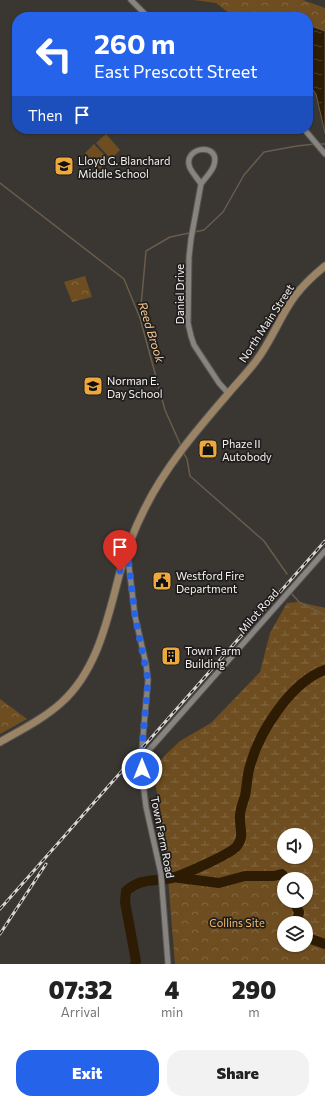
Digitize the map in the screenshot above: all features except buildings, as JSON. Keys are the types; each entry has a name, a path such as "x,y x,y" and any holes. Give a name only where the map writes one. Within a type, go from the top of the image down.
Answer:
{"main road":[{"name":"North Main Street","path":"0,742 41,718 61,702 82,676 100,641 110,615 127,549 157,485 184,445 261,355 294,296 325,266"}],"street":[{"path":"131,0 143,12"},
{"path":"308,134 325,154"},
{"name":"Daniel Drive","path":"201,184 190,167 189,162 194,152 197,150 206,149 209,150 214,156 214,165 201,184 191,239 188,324 194,345 228,393"},
{"name":"Town Farm Road","path":"127,549 135,616 148,680 142,758 146,807 161,874 168,964"},
{"name":"Milot Road","path":"142,758 325,550"}],"green space":[{"path":"194,0 303,0 325,8 325,87 313,78 313,12 228,12 216,3"},
{"path":"106,134 120,150 111,159 96,143"},
{"path":"94,144 109,160 100,169 85,153"},
{"path":"85,276 92,297 72,302 64,282"},
{"path":"299,602 325,608 325,964 296,952 313,952 313,916 277,916 277,944 173,901 153,767 180,741 211,723 260,672 270,633 287,603"},
{"path":"0,699 27,719 0,734"},
{"name":"Collins Site","path":"277,874 277,908 297,908 299,912 298,916 277,916 277,952 313,952 313,940 325,944 325,964 175,964 168,878 172,877 219,883 245,876 274,876"}],"water":[{"path":"313,27 325,31 325,133 316,94 313,90"}],"waterway":[{"path":"140,317 146,251 170,237 204,230 223,212 244,175 264,152 315,144"},
{"path":"319,144 325,144"},
{"name":"Reed Brook","path":"0,183 124,279 140,318 165,410 181,446"},
{"name":"Reed Brook","path":"183,452 187,459 190,476 264,541 287,574"},
{"path":"292,594 299,602 325,615"},
{"path":"135,964 136,961 125,902 126,891 143,882 172,878 186,873 217,859 237,846 241,839 240,814 245,796 249,769 261,738 278,710 300,685 312,676 325,670"},
{"path":"172,877 219,883 245,876 277,875"},
{"path":"297,908 299,912 298,916"},
{"path":"313,940 325,944"}],"railway":[{"path":"0,909 325,541"},
{"path":"0,934 46,864"}],"place":[{"name":"Lloyd G. Blanchard Middle School","path":"64,166"},
{"name":"Norman E. Day School","path":"93,386"},
{"name":"Phaze II Autobody","path":"208,449"},
{"name":"Westford Fire Department","path":"162,581"},
{"name":"Town Farm Building","path":"171,656"}],"route":[{"path":"120,571 127,549 135,616 146,664 148,680 148,697 142,748 142,769"}]}
